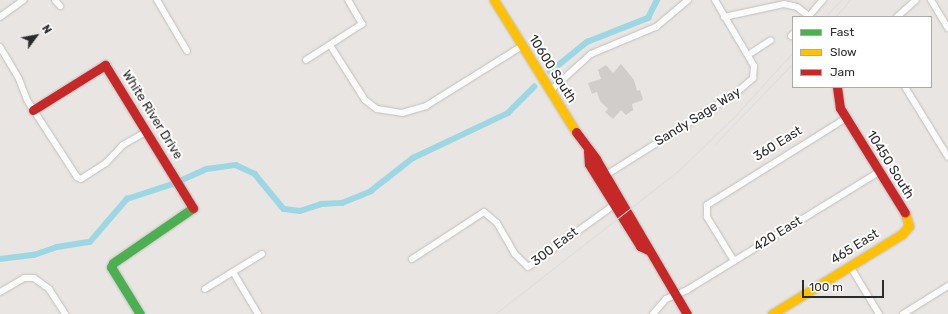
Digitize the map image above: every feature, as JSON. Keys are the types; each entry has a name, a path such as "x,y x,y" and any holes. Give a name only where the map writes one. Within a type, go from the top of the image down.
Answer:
{"street":[{"path":"0,17 23,0"},
{"path":"55,0 60,6"},
{"path":"157,0 187,51"},
{"path":"306,60 362,24 348,0"},
{"name":"10600 South","path":"494,0 588,151 606,174 647,241 648,250 687,314"},
{"path":"550,91 591,54 656,27 688,0"},
{"name":"Sandy Sage Way","path":"606,174 746,86 755,71 748,55 715,0"},
{"path":"809,16 823,0"},
{"path":"898,16 916,0"},
{"path":"931,0 948,28"},
{"path":"724,17 784,4 797,7 807,16"},
{"path":"748,55 771,40"},
{"path":"330,45 365,100 377,108 402,113 426,106 522,46"},
{"path":"0,47 33,110 79,178 106,163 123,145 147,131"},
{"name":"White River Drive","path":"33,110 105,65 194,209 119,258 111,267 140,314"},
{"path":"837,88 838,102 846,118"},
{"path":"906,88 948,157"},
{"name":"10450 South","path":"846,118 907,216 909,226"},
{"name":"360 East","path":"734,261 707,217 706,208 710,202 846,118"},
{"name":"10600 South","path":"588,151 589,164 640,246 648,250"},
{"name":"420 East","path":"653,314 666,299 676,295 734,261 879,172"},
{"name":"300 East","path":"412,259 484,212 493,218 515,254 528,267 614,205"},
{"name":"465 East","path":"772,314 902,234 909,226"},
{"path":"205,289 262,254"},
{"path":"850,266 879,314"},
{"path":"233,272 258,314"},
{"path":"0,292 24,278 37,279 49,289 65,314"},
{"path":"903,314 948,286"}],"building":[{"path":"621,64 634,80 637,91 640,90 643,100 632,104 633,110 626,115 621,110 613,119 605,112 608,109 600,101 597,92 592,94 588,83 601,79 598,70 606,65 613,73"}],"waterway":[{"path":"550,72 587,42 648,18 657,0"},
{"path":"182,180 207,169 236,165 255,174 284,209 300,211 321,204 342,203 371,191 413,158 508,113 534,87"},
{"path":"0,259 34,255 57,247 90,242 127,199 173,184"}],"tram line":[{"path":"826,16 841,0"},
{"path":"836,16 850,0"},
{"path":"495,314 677,172 734,117 792,53"},
{"path":"715,144 792,64"}],"traffic: fast":[{"path":"140,314 111,267 113,263 193,208"}],"traffic: slow":[{"path":"494,0 576,132"},
{"path":"772,314 902,234 909,226 905,213"}],"traffic: jam":[{"path":"33,110 105,65 193,208"},
{"path":"837,88 840,108 905,213"},
{"path":"576,132 596,159 687,314"},
{"path":"588,151 589,164 640,246 648,250"}]}
